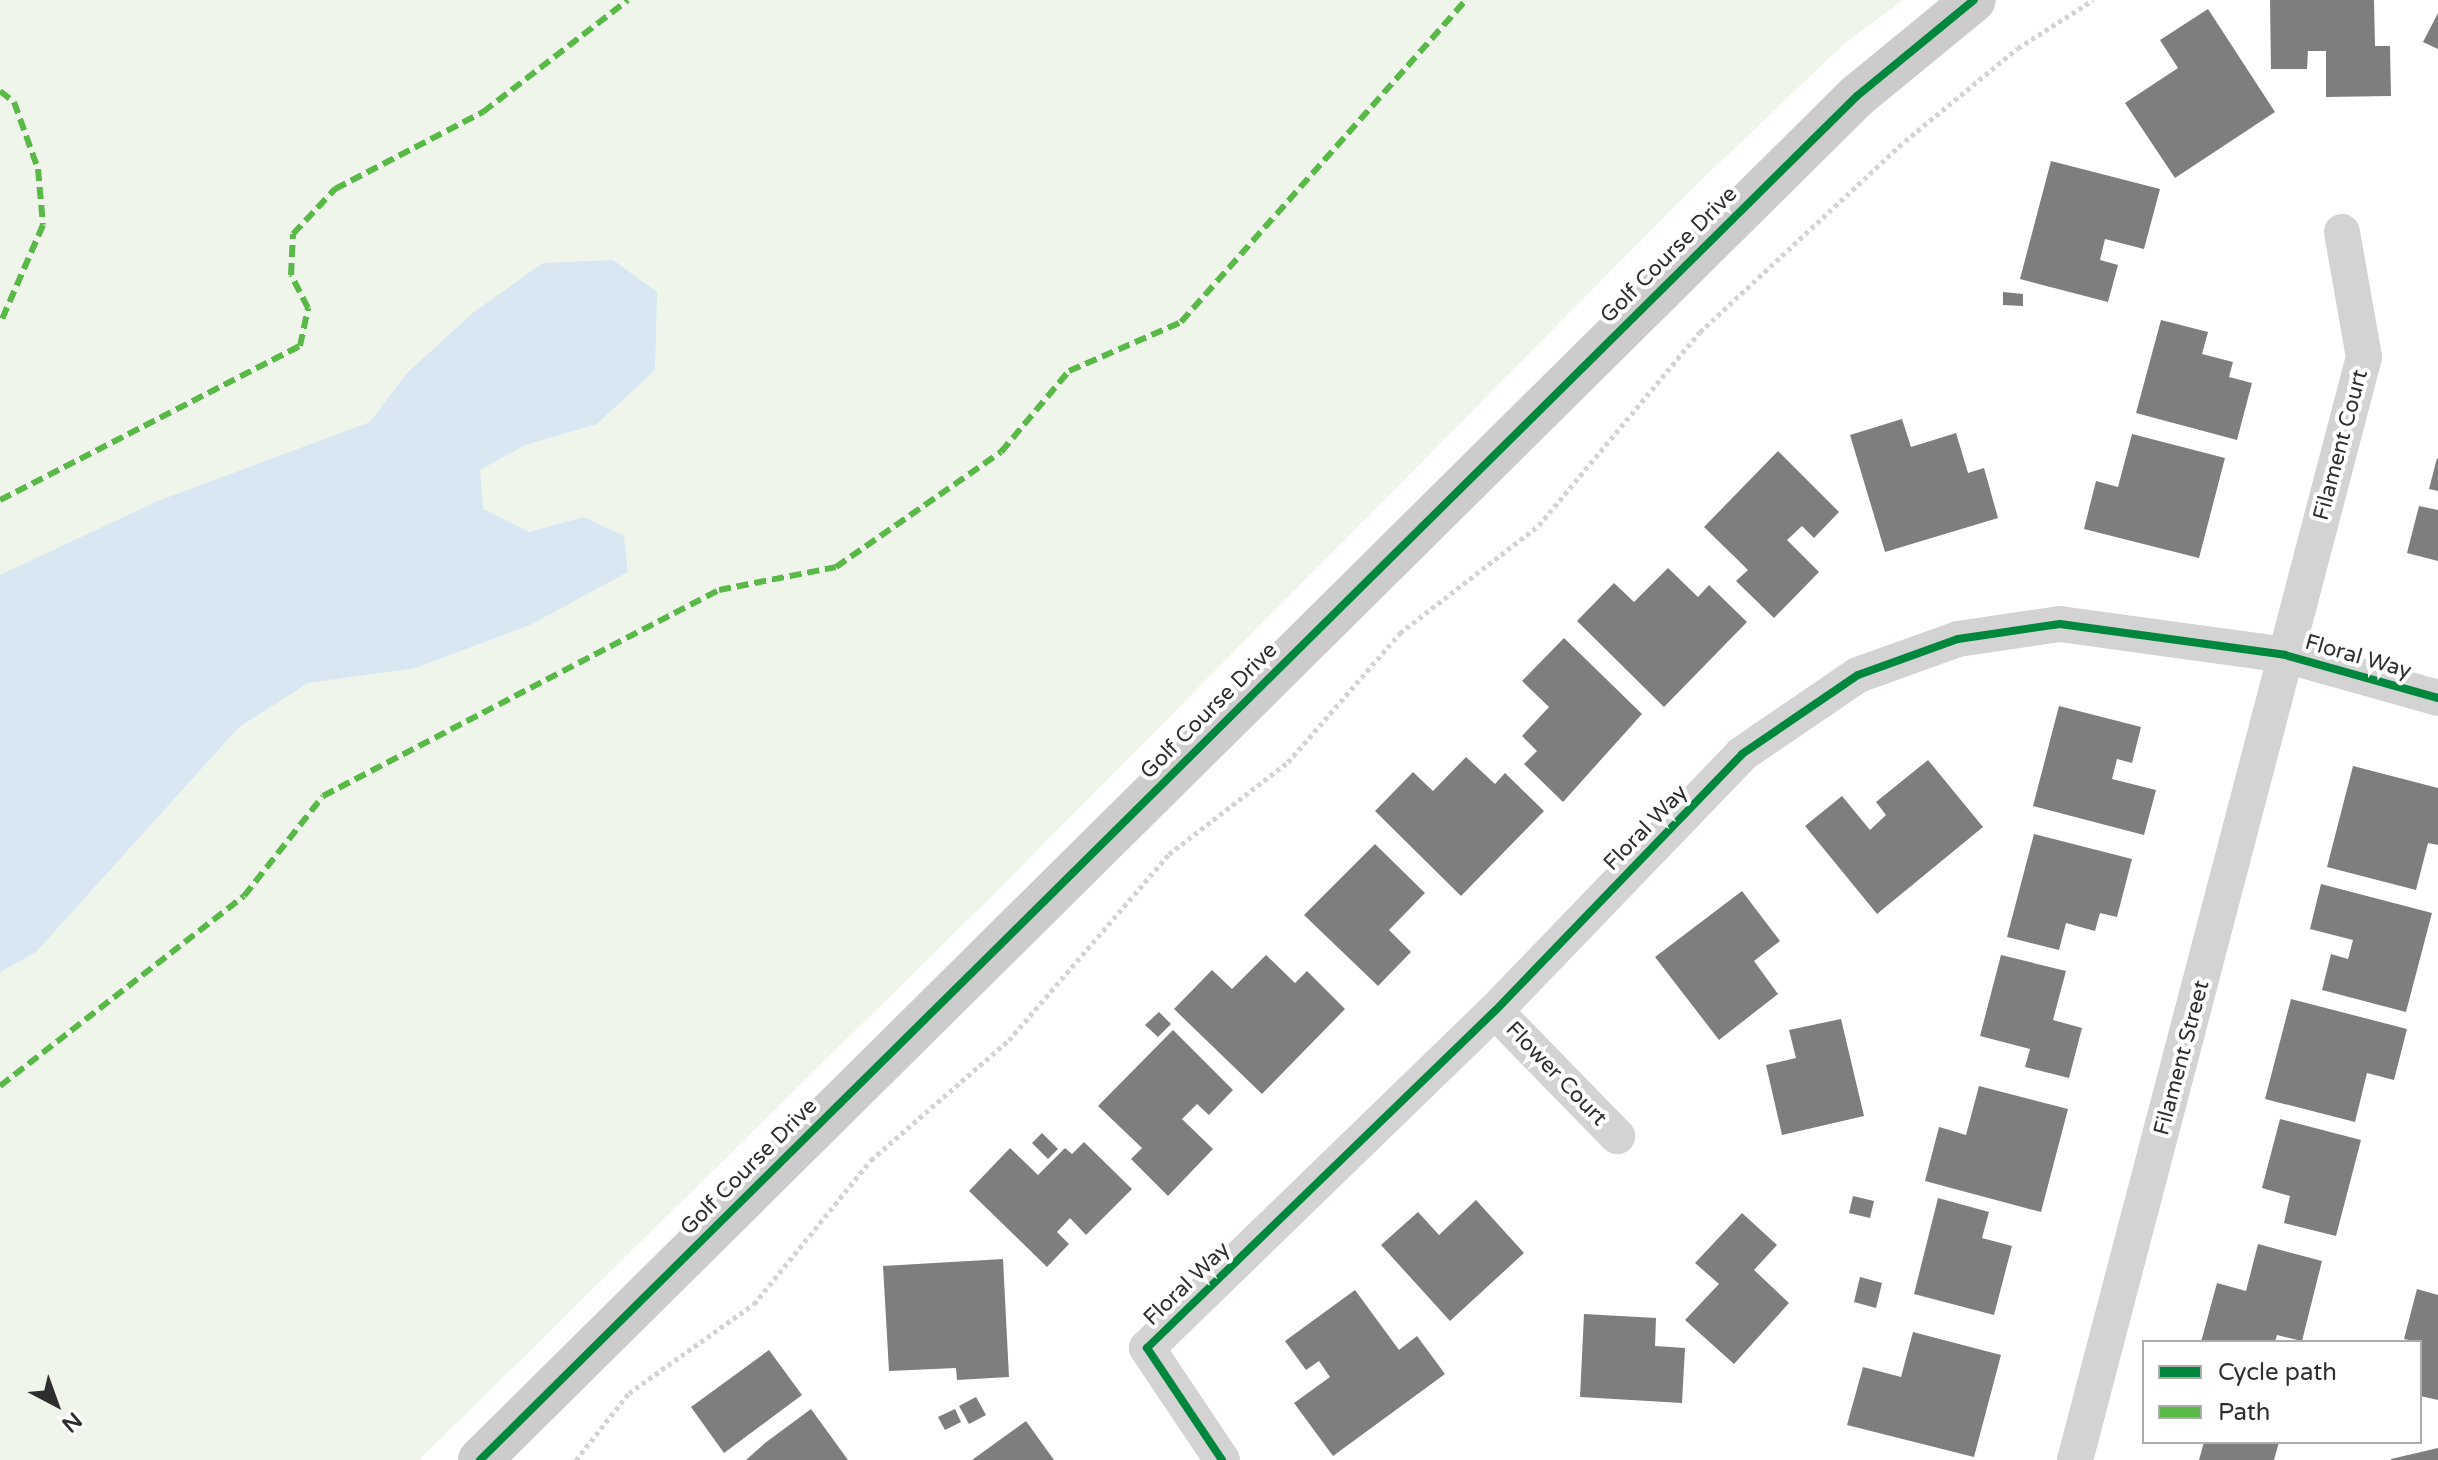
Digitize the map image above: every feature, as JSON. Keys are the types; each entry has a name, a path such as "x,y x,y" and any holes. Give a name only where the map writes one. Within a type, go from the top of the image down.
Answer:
{"street":[{"name":"Golf Course Drive","path":"480,1460 1857,96 1974,0"},
{"name":"Filament Court","path":"2285,655 2364,357 2342,232"},
{"name":"Floral Way","path":"1222,1460 1147,1348 1495,1011 1742,754 1858,675 1958,639 2060,624 2285,655 2438,698"},
{"name":"Filament Street","path":"2075,1460 2285,655"},
{"name":"Flower Court","path":"1495,1011 1617,1136"}],"path":[{"path":"576,1460 629,1393 754,1304 871,1160 1009,1040 1169,854 1288,762 1400,633 1539,525 1700,332 1905,141 2018,48 2093,0"}],"shaded area":[{"path":"0,0 1903,0 1844,44 1691,190 996,892 419,1460 0,1460"},
{"path":"613,260 657,292 655,370 597,424 525,445 480,470 483,509 529,532 584,517 624,536 628,572 530,625 415,668 308,683 239,727 36,952 0,972 0,575 158,501 370,422 407,373 474,312 543,263"}],"building":[{"path":"2270,0 2374,0 2375,46 2390,46 2391,96 2326,97 2326,51 2308,51 2307,69 2271,69"},
{"path":"2208,9 2275,112 2175,178 2125,103 2178,68 2160,40"},
{"path":"2438,13 2438,49 2423,42"},
{"path":"2051,161 2160,189 2144,249 2105,239 2100,260 2118,265 2108,302 2020,279"},
{"path":"2003,292 2023,294 2023,306 2003,305"},
{"path":"2161,320 2208,332 2202,354 2233,362 2229,377 2252,383 2237,440 2136,413"},
{"path":"1902,419 1911,447 1956,433 1968,473 1984,468 1998,518 1885,552 1850,435"},
{"path":"2132,434 2225,458 2199,558 2084,529 2096,481 2118,487"},
{"path":"1778,451 1839,512 1814,538 1802,526 1787,540 1819,572 1774,618 1736,581 1748,570 1704,527"},
{"path":"2438,459 2438,491 2429,489"},
{"path":"2419,506 2438,510 2438,561 2407,553"},
{"path":"1668,568 1698,597 1709,585 1747,622 1664,707 1577,621 1614,583 1634,602"},
{"path":"1564,638 1642,714 1563,802 1524,764 1537,751 1522,736 1549,707 1522,681"},
{"path":"2059,706 2141,727 2132,763 2117,759 2112,779 2156,790 2144,835 2033,806"},
{"path":"1466,757 1495,784 1505,773 1544,811 1461,896 1375,811 1413,772 1433,791"},
{"path":"1928,760 1983,827 1877,914 1805,826 1842,796 1870,830 1886,815 1876,802"},
{"path":"2353,766 2438,788 2438,845 2428,843 2416,890 2327,867"},
{"path":"2034,834 2132,859 2117,917 2100,913 2095,931 2066,923 2059,950 2007,937"},
{"path":"1375,844 1425,893 1389,930 1411,952 1378,986 1304,915"},
{"path":"2321,884 2432,913 2406,1012 2322,990 2331,954 2348,959 2353,940 2310,929"},
{"path":"1742,891 1780,941 1754,961 1778,994 1719,1040 1655,957"},
{"path":"1266,955 1295,983 1307,971 1345,1009 1262,1094 1174,1009 1212,970 1232,989"},
{"path":"2001,955 2066,971 2053,1020 2082,1028 2069,1078 2025,1067 2030,1049 1980,1036"},
{"path":"2291,999 2407,1029 2394,1080 2367,1073 2355,1122 2265,1099"},
{"path":"1159,1012 1171,1024 1158,1037 1145,1025"},
{"path":"1841,1019 1864,1116 1782,1135 1766,1065 1796,1058 1789,1030"},
{"path":"1173,1030 1233,1090 1209,1115 1197,1104 1182,1119 1213,1149 1168,1196 1131,1159 1142,1148 1098,1106"},
{"path":"1979,1086 2068,1109 2041,1212 1925,1181 1939,1127 1966,1135"},
{"path":"2280,1119 2361,1140 2336,1236 2284,1223 2290,1196 2262,1188"},
{"path":"1042,1133 1058,1149 1048,1159 1032,1143"},
{"path":"1084,1142 1132,1189 1086,1235 1070,1218 1057,1232 1069,1244 1047,1267 969,1191 1010,1148 1038,1175 1065,1148 1072,1154"},
{"path":"1853,1196 1874,1201 1870,1218 1849,1213"},
{"path":"1938,1198 1989,1212 1982,1238 2012,1246 1994,1315 1914,1294"},
{"path":"1476,1200 1524,1253 1450,1321 1381,1245 1418,1212 1439,1235"},
{"path":"1742,1213 1777,1245 1754,1270 1789,1303 1734,1364 1685,1320 1719,1284 1695,1263"},
{"path":"2258,1244 2322,1261 2302,1340 2277,1335 2276,1340 2202,1340 2217,1283 2246,1291"},
{"path":"1003,1259 1009,1377 957,1380 956,1368 889,1371 883,1266"},
{"path":"1860,1277 1882,1283 1876,1308 1854,1302"},
{"path":"2417,1289 2438,1295 2438,1400 2422,1396 2422,1340 2404,1339"},
{"path":"1355,1290 1399,1350 1417,1336 1445,1374 1333,1456 1294,1403 1330,1377 1319,1361 1306,1370 1285,1341"},
{"path":"1584,1314 1656,1318 1655,1346 1685,1348 1682,1403 1580,1397"},
{"path":"1913,1332 2001,1355 1974,1457 1847,1425 1863,1367 1901,1377"},
{"path":"769,1350 802,1395 724,1453 691,1407"},
{"path":"976,1397 986,1415 969,1424 959,1406"},
{"path":"811,1409 848,1460 746,1460 765,1443"},
{"path":"955,1409 961,1422 945,1430 938,1417"},
{"path":"1026,1421 1054,1460 972,1460"},
{"path":"2203,1444 2278,1444 2274,1460 2199,1460"},
{"path":"2438,1448 2438,1460 2391,1460 2391,1459"}],"marked path":[{"path":"0,500 300,346 308,308 291,275 293,234 335,189 483,112 628,0"},
{"path":"0,1086 244,896 323,796 719,590 836,567 1001,452 1069,371 1181,322 1466,0"},
{"path":"0,91 14,102 38,169 43,225 0,324"}],"cycle path":[{"path":"480,1460 1857,96 1974,0"},
{"path":"1222,1460 1147,1348 1495,1011 1742,754 1858,675 1958,639 2060,624 2285,655 2438,698"}]}
